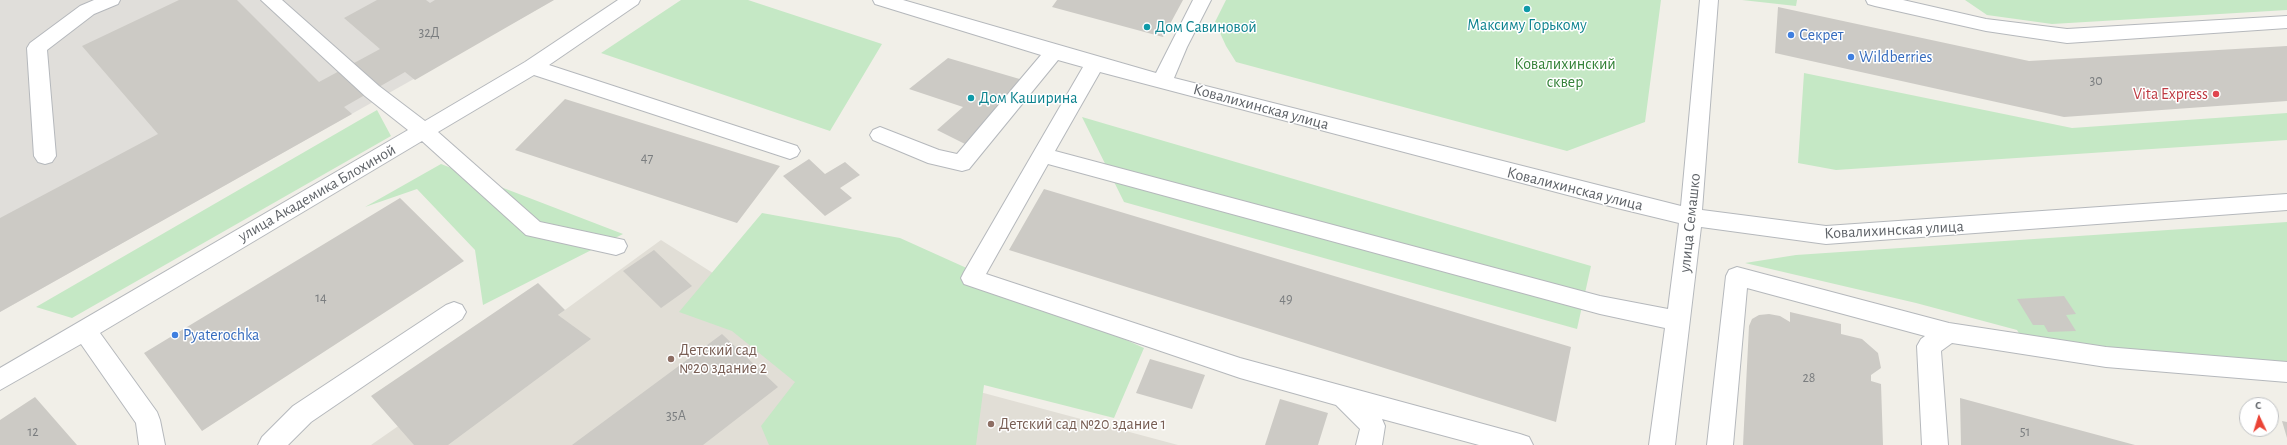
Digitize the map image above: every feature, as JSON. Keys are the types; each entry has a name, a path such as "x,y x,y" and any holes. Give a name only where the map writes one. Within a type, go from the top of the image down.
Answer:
{"street":[{"path":"45,156 37,48 88,10 111,0"},
{"path":"270,0 372,91 424,131 534,229 616,246"},
{"name":"улица Академика Блохиной","path":"0,380 532,67 631,0"},
{"name":"Ковалихинская улица","path":"882,0 1054,52 1162,82 1617,200 1691,217 1826,235 2287,202"},
{"path":"1162,82 1177,47 1202,0"},
{"name":"улица Семашко","path":"1662,445 1691,217 1709,0"},
{"path":"1875,0 1986,25 2067,36 2287,22"},
{"path":"880,135 935,157 962,163 1054,52"},
{"path":"1095,63 972,278 1240,368 1520,445"},
{"path":"532,67 790,151"},
{"path":"1042,155 1600,305 1678,321"},
{"path":"1720,445 1737,276 1949,333 2106,356 2287,372"},
{"path":"271,445 302,414 454,312"},
{"path":"84,330 148,420 152,445"},
{"path":"1935,445 1929,346 1949,333"},
{"path":"1344,397 1373,426 1369,445"}],"shaded area":[{"path":"0,0 554,0 0,312"},
{"name":"Детский сад №20 здание 2","path":"661,240 917,403 950,384 1178,445 371,445 558,315"}],"green space":[{"path":"681,0 748,0 882,44 830,131 601,53"},
{"name":"Ковалихинский сквер","path":"1226,0 1661,0 1645,122 1567,151 1236,62 1226,46 1215,22"},
{"path":"1742,0 1797,0 1796,6"},
{"path":"1965,0 2287,0 2287,10 2052,24 1987,15"},
{"path":"1804,73 2072,128 2287,113 2287,140 1836,170 1798,163"},
{"path":"377,110 391,136 72,318 36,307"},
{"path":"1082,117 1591,266 1577,329 1124,202"},
{"path":"441,164 623,234 483,305 475,250 417,189 365,207"},
{"path":"762,213 900,238 1144,348 1114,418 984,385 976,445 769,445 761,426 795,382 732,331 679,312"},
{"path":"2287,222 2287,368 2023,340 2017,330 1916,303 1745,263 1796,255"}],"building":[{"path":"179,0 237,0 319,82 380,49 344,18 377,0 426,0 430,3 435,0 554,0 415,80 405,72 344,107 352,114 0,312 0,218 158,134 82,46"},
{"name":"Дом Савиновой","path":"1057,0 1183,0 1163,37 1052,7"},
{"path":"1778,7 2029,61 2287,46 2287,101 2064,117 1775,53"},
{"name":"Дом Каширина","path":"948,58 1023,80 965,144 937,130 963,107 909,89"},
{"path":"565,99 780,166 737,223 515,150"},
{"path":"809,159 825,174 845,162 860,175 840,188 852,198 825,216 783,176"},
{"path":"1044,189 1571,347 1556,422 1009,250"},
{"path":"400,198 464,261 202,431 144,353"},
{"path":"654,250 692,286 661,308 623,271"},
{"path":"538,283 565,310 558,315 591,339 448,445 414,445 371,396"},
{"path":"2064,296 2076,314 2066,315 2076,331 2048,332 2044,325 2033,325 2017,299"},
{"path":"1790,312 1841,324 1841,334 1862,339 1878,353 1881,368 1871,375 1871,381 1881,384 1883,445 1743,445 1749,326 1752,319 1759,315 1769,314 1780,316 1790,322"},
{"path":"722,334 778,387 703,445 572,445"},
{"path":"1150,359 1205,375 1192,409 1136,393"},
{"path":"35,397 77,445 0,445 0,420"},
{"path":"1960,398 2135,445 1961,445"},
{"path":"1280,399 1328,413 1318,445 1265,445"},
{"path":"2282,421 2287,422 2287,438"}],"place":[{"name":"Максиму Горькому","path":"1527,9"},
{"name":"Дом Савиновой","path":"1147,27"},
{"name":"Секрет","path":"1791,35"},
{"name":"Wildberries","path":"1851,57"},
{"name":"Vita Express","path":"2216,94"},
{"name":"Дом Каширина","path":"971,98"},
{"name":"Pyaterochka","path":"175,335"},
{"name":"Детский сад №20 здание 2","path":"671,359"},
{"name":"Детский сад №20 здание 1","path":"991,424"}]}
